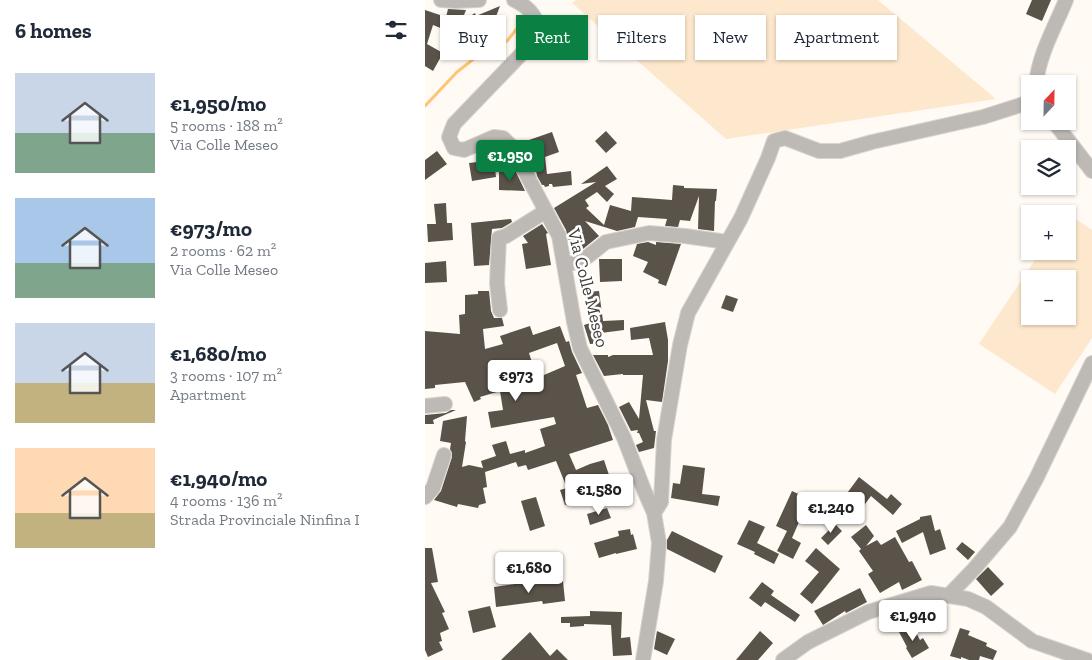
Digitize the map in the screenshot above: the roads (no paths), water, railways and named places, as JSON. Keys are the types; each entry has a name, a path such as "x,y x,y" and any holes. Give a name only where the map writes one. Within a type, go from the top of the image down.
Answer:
{"street":[{"path":"441,0 455,2 479,0"},
{"path":"1037,75 1047,44 1066,0"},
{"name":"Via Colle Meseo","path":"519,2 535,18 537,30 530,45 454,124 449,137 454,148 464,150 494,137 503,138 512,147 559,236 580,348 624,438 643,490 655,513 659,543 656,581 643,660"},
{"path":"655,513 661,502 664,440 680,345 689,313 741,218 757,185 773,141 785,138 819,151 840,151 983,117 1021,105"},
{"path":"1060,130 1092,171"},
{"path":"500,310 497,283 499,238 506,236 546,211"},
{"path":"564,265 582,261 606,242 649,234 685,236 727,242"},
{"path":"947,596 975,569 1010,527 1036,479 1092,363"},
{"path":"425,406 445,404"},
{"path":"425,497 433,488 443,455"},
{"path":"783,660 808,642 868,612 931,593 968,599 986,607 1032,641 1087,660"}],"waterway":[{"path":"425,106 457,72 485,50 507,41 526,14"}]}
